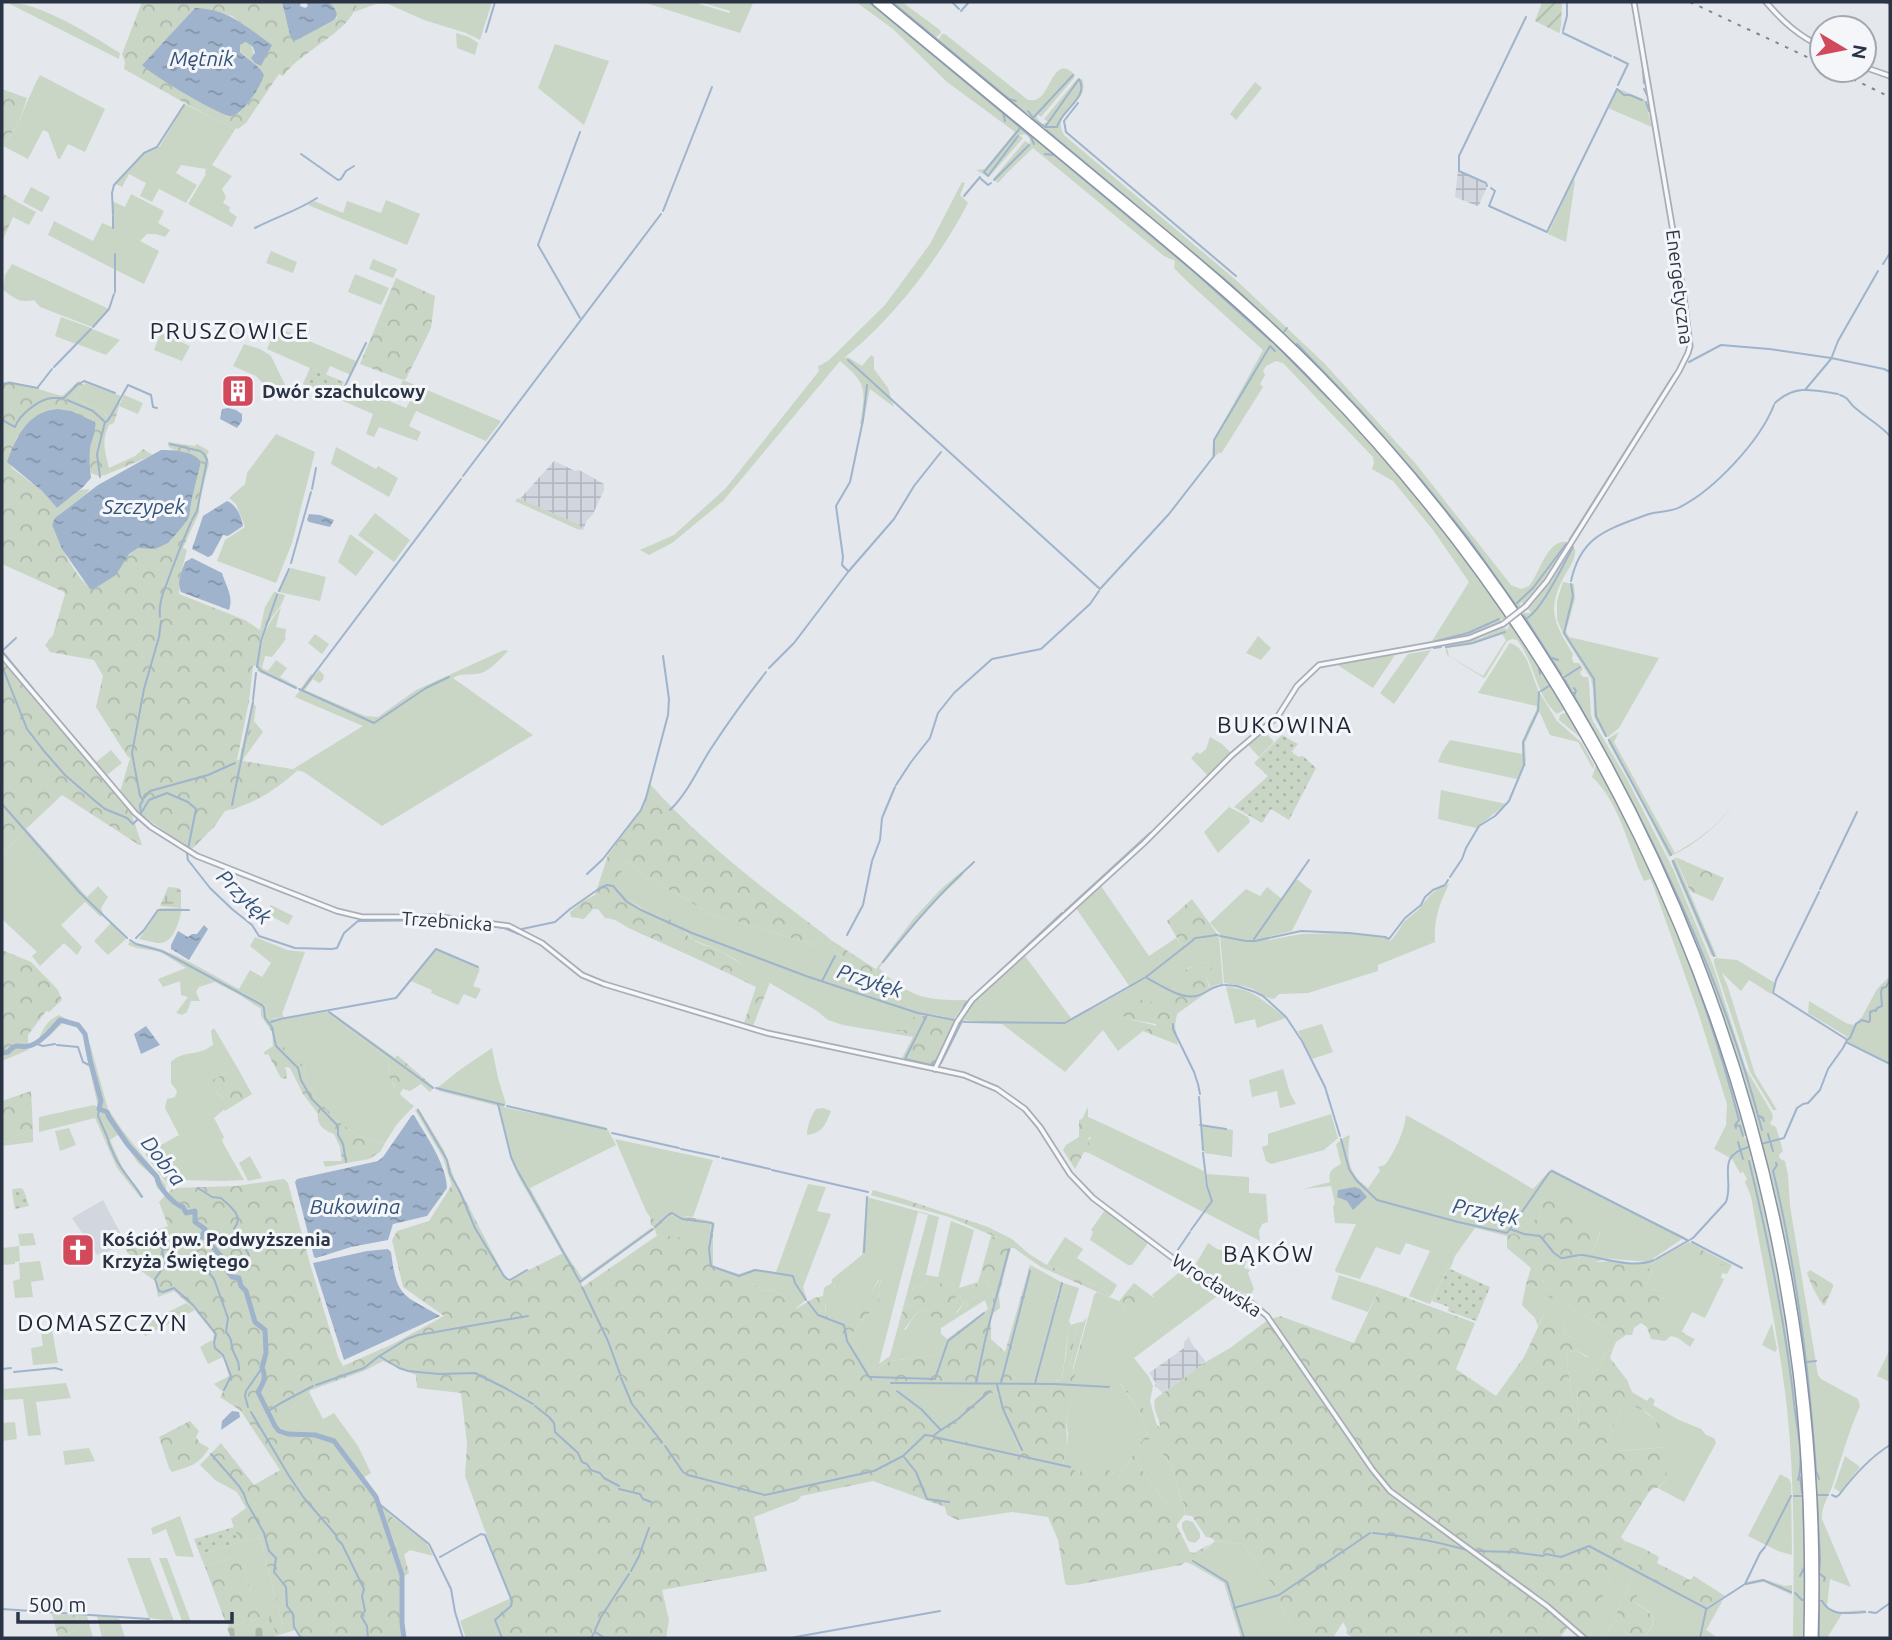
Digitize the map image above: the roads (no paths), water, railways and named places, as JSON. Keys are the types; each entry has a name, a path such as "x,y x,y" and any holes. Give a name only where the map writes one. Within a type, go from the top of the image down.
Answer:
{"highway":[{"path":"876,2 1188,260 1272,336 1355,419 1449,530 1512,616 1560,690 1636,829 1701,981 1754,1138"},
{"path":"884,2 1170,238 1267,323 1319,374 1372,430 1462,538 1550,664 1595,740 1665,880 1703,971 1735,1064 1783,1250 1804,1387 1814,1518 1810,1638"}],"street":[{"name":"Energetyczna","path":"935,1069 958,1021 972,1000 1144,843 1232,755 1278,716 1297,686 1319,665 1469,638 1503,624 1542,589 1679,371 1689,349 1683,290 1633,2"},
{"path":"1766,2 1792,29 1808,39"},
{"name":"Trzebnicka","path":"2,656 135,813 191,853 345,914 369,917 452,918 501,925 521,931 545,945 588,978 778,1035 935,1069"},
{"name":"Wrocławska","path":"935,1069 975,1079 1010,1097 1035,1120 1067,1169 1093,1198 1189,1269 1249,1301 1268,1316 1372,1469 1391,1492 1547,1606 1584,1638"}],"water":[{"path":"282,2 301,2 300,6 305,8 308,6 306,2 329,2 337,15 334,20 294,41"},
{"name":"Mętnik","path":"195,8 227,15 272,45 261,66 251,58 255,53 253,47 246,42 240,45 240,52 264,75 251,99 241,111 231,116 201,103 142,65"},
{"path":"228,408 242,414 242,421 237,428 220,419 222,409"},
{"path":"58,409 71,411 95,422 95,432 90,449 91,478 57,508 42,491 7,462 19,435 31,420"},
{"name":"Szczypek","path":"161,450 189,453 201,462 189,517 168,543 155,549 138,548 129,554 116,575 90,589 62,549 52,525 55,518 98,485"},
{"path":"227,501 238,511 243,526 228,536 223,535 212,555 208,557 192,549 203,516"},
{"path":"309,514 334,520 330,527 309,522"},
{"path":"192,558 222,573 230,596 229,610 181,592 181,573 185,562"},
{"path":"204,925 208,929 189,960 171,949 178,931 188,937 197,934"},
{"path":"146,1026 160,1045 141,1054 134,1034"},
{"name":"Bukowina","path":"412,1115 439,1159 447,1188 427,1216 393,1224 388,1240 314,1257 295,1182 297,1179 378,1161"},
{"path":"1355,1187 1367,1197 1353,1210 1347,1201 1337,1197 1338,1190"},
{"name":"Bukowina","path":"388,1249 399,1287 409,1298 440,1316 344,1360 313,1263"},
{"path":"232,1411 239,1412 240,1417 221,1430 222,1421"}],"waterway":[{"path":"486,32 495,2"},
{"path":"869,2 1021,128 1034,144"},
{"path":"892,2 1009,99 1016,101"},
{"path":"952,2 959,9"},
{"path":"961,11 969,2"},
{"path":"1563,31 1567,2"},
{"path":"1884,2 1890,4"},
{"path":"1487,186 1486,183 1459,171 1459,156 1526,17"},
{"path":"1563,33 1611,56"},
{"path":"1614,57 1628,64 1618,85"},
{"path":"1643,70 1644,83"},
{"path":"1028,111 1033,118 1073,75"},
{"path":"1045,127 1079,79 1081,92 1057,127"},
{"path":"663,211 712,87"},
{"path":"1491,188 1495,191 1489,206 1547,232 1617,89"},
{"path":"1644,89 1647,95"},
{"path":"1618,90 1624,95 1642,100"},
{"path":"1011,101 1026,114"},
{"path":"1646,102 1649,111"},
{"path":"1078,103 1064,121 1066,132 1236,276"},
{"path":"113,214 114,185 144,153 157,147 184,105"},
{"path":"1003,113 1005,121"},
{"path":"1033,119 1045,127 1056,127"},
{"path":"1018,136 988,176 984,172 1021,127"},
{"path":"1046,130 1229,283 1281,331"},
{"path":"580,132 538,245 580,318"},
{"path":"1033,137 1192,270 1271,341"},
{"path":"994,180 1029,145"},
{"path":"301,154 338,180 354,166"},
{"path":"1045,154 1054,155"},
{"path":"964,196 980,177"},
{"path":"980,178 988,185 991,183"},
{"path":"255,228 317,198"},
{"path":"463,476 661,214"},
{"path":"113,216 113,228"},
{"path":"1883,264 1890,253"},
{"path":"115,254 115,292"},
{"path":"1805,390 1831,359 1838,341 1878,271"},
{"path":"93,327 109,309 114,294"},
{"path":"1283,333 1287,328"},
{"path":"54,367 91,329"},
{"path":"343,390 366,343"},
{"path":"1297,344 1422,481 1469,539 1517,607"},
{"path":"1276,345 1329,399"},
{"path":"1689,362 1721,345 1831,358 1890,372"},
{"path":"848,360 1100,589 1169,514 1214,456 1214,440 1270,346 1275,351"},
{"path":"38,387 52,369"},
{"path":"1570,539 1674,374"},
{"path":"79,384 84,381 115,393"},
{"path":"2,384 38,388"},
{"path":"64,398 78,384"},
{"path":"106,422 128,385 151,395 153,407 157,408"},
{"path":"848,571 842,565 836,506 850,482 863,420 867,385"},
{"path":"1775,403 1797,391 1813,390 1838,394"},
{"path":"1840,395 1890,436"},
{"path":"2,420 15,427 36,404 47,399 64,398"},
{"path":"67,400 93,411 105,422 97,454 100,477"},
{"path":"1571,581 1580,556 1594,539 1647,514 1677,509 1721,477 1747,449 1774,405"},
{"path":"170,444 200,451 207,460 197,511 192,520"},
{"path":"769,668 794,643 848,572 894,519 914,486 941,452"},
{"path":"312,489 316,468"},
{"path":"302,690 461,479"},
{"path":"1403,481 1413,493"},
{"path":"291,563 311,492"},
{"path":"160,617 163,592 191,522"},
{"path":"1517,603 1533,588 1566,544"},
{"path":"1526,619 1545,597 1573,547"},
{"path":"279,591 289,569"},
{"path":"1571,584 1573,596 1564,633 1594,679 1596,716 1606,736"},
{"path":"896,785 930,738 938,713 954,693 992,659 1041,649 1090,604 1099,591"},
{"path":"1490,594 1497,604"},
{"path":"257,667 261,641 277,595"},
{"path":"1524,616 1561,674"},
{"path":"1429,643 1468,633 1499,619"},
{"path":"141,813 140,805 143,800 132,753 161,621"},
{"path":"1446,647 1473,643 1505,632"},
{"path":"16,638 2,651 33,689"},
{"path":"1434,648 1441,647"},
{"path":"587,874 603,859 641,810 646,798 668,715 669,699 663,656"},
{"path":"1552,658 1558,660"},
{"name":"Przyłęk","path":"2,666 27,729 65,775 105,809 127,818 133,824 138,819"},
{"path":"257,666 261,671 296,688"},
{"path":"1539,667 1540,674"},
{"path":"1563,678 1580,667"},
{"path":"670,810 682,796 718,737 766,672"},
{"path":"253,700 256,673"},
{"path":"299,689 374,723 426,688 449,677"},
{"path":"1565,680 1572,693 1575,693"},
{"path":"1541,691 1549,686"},
{"path":"1574,688 1574,696 1631,800 1706,961 1746,1073 1762,1130"},
{"path":"1450,877 1479,826 1495,816 1509,801 1524,765 1523,742 1538,711 1539,692"},
{"path":"232,805 253,702"},
{"path":"61,723 67,730"},
{"path":"1609,740 1671,855"},
{"path":"144,798 150,791 208,775 235,763"},
{"path":"847,935 863,905 872,861 880,840 882,818 895,787"},
{"name":"Przyłęk","path":"140,815 149,800 167,793 188,802 196,809 188,860 210,888 252,925 259,936 295,948 337,948 344,933 358,921 440,920 504,928 519,934"},
{"path":"2,804 80,893 127,938"},
{"path":"1820,889 1857,812"},
{"path":"1065,911 1150,833"},
{"path":"1254,939 1309,860"},
{"path":"1673,861 1714,956"},
{"path":"883,962 927,910 974,862"},
{"path":"1220,936 1255,941 1301,931 1349,933 1389,939 1405,918 1421,905 1425,897 1445,885 1448,880"},
{"name":"Przyłęk","path":"522,929 555,922 600,888 613,886 627,902 692,933 806,976 918,1013 965,1022 1065,1023 1146,977 1195,938 1218,935"},
{"path":"1819,892 1776,980 1773,993 1846,1039"},
{"path":"136,938 158,910 189,910"},
{"path":"927,1015 905,1059 931,1065 935,1063 965,1004 1062,913"},
{"path":"130,940 162,951 262,1005 265,1018 272,1027 276,1046 298,1068 311,1098 338,1126 346,1162"},
{"path":"1683,947 1727,1077 1739,1120 1736,1128"},
{"path":"271,1022 396,998 436,949 478,967"},
{"path":"822,981 835,956"},
{"name":"Przyłęk","path":"1147,978 1170,991 1190,996 1200,995 1223,985"},
{"name":"Przyłęk","path":"1761,1144 1784,1138 1797,1108 1808,1103 1820,1090 1828,1069 1850,1038 1856,1024 1862,1020 1870,1021 1870,1012 1882,1006 1882,988 1886,987 1890,980"},
{"name":"Przyłęk","path":"1225,985 1237,986 1263,996 1286,1017 1302,1041 1325,1087 1340,1136"},
{"path":"329,1012 433,1088"},
{"name":"Dobra","path":"2,1053 16,1046 29,1046 38,1042 60,1020 78,1025 85,1034 101,1101 99,1109 107,1112 128,1145 157,1177 167,1195 183,1207 186,1213 195,1211 195,1222 205,1229 202,1237 210,1238 212,1246 227,1263 224,1267 232,1277 239,1278 246,1291 255,1322 265,1330 266,1353 262,1368 264,1377 258,1392 275,1426 279,1431 288,1434 315,1435 334,1441 376,1497 402,1575 404,1638"},
{"path":"941,1063 961,1023"},
{"path":"1173,1024 1194,1072 1200,1094"},
{"path":"1846,1042 1890,1064"},
{"path":"34,1043 43,1046 55,1044"},
{"path":"57,1045 78,1047 83,1062 91,1066"},
{"path":"436,1088 504,1105"},
{"path":"1199,1097 1203,1150"},
{"path":"498,1104 516,1168 580,1282 653,1229"},
{"path":"507,1106 606,1129"},
{"path":"99,1109 98,1116 114,1155 142,1197"},
{"path":"418,1110 447,1160 450,1174 475,1228 504,1276 510,1280 527,1270"},
{"path":"1759,1116 1764,1121"},
{"path":"1200,1125 1226,1129"},
{"path":"1736,1125 1740,1126 1743,1136"},
{"path":"612,1133 679,1148"},
{"name":"Przyłęk","path":"1768,1134 1773,1151"},
{"name":"Przyłęk","path":"1341,1139 1349,1169 1356,1180 1377,1200 1507,1233 1510,1229 1540,1236 1561,1258 1583,1255 1619,1262 1654,1260"},
{"name":"Przyłęk","path":"1738,1142 1743,1159"},
{"name":"Przyłęk","path":"1656,1259 1693,1238 1726,1202 1729,1162 1738,1151 1749,1147"},
{"path":"681,1149 719,1157"},
{"path":"1191,1230 1212,1201 1207,1186 1203,1153"},
{"path":"722,1158 770,1169"},
{"path":"1749,1161 1787,1348 1800,1446 1798,1480"},
{"path":"1776,1163 1773,1171 1795,1282 1819,1479"},
{"path":"772,1170 868,1192"},
{"path":"1510,1229 1552,1171 1687,1240"},
{"path":"198,1188 212,1197 221,1198 235,1212 238,1220 234,1228 249,1255"},
{"path":"864,1252 867,1197"},
{"path":"655,1227 672,1213 682,1219 712,1223 709,1249 711,1266 739,1276 755,1270 793,1276 806,1300"},
{"path":"1175,1254 1190,1232"},
{"path":"1692,1242 1742,1268"},
{"path":"150,1243 162,1248 166,1261 155,1279 159,1291 174,1288 193,1305 216,1334 215,1348 223,1355 231,1376 224,1390"},
{"path":"976,1383 1009,1249"},
{"path":"219,1255 209,1273 214,1279 228,1318 226,1332 239,1363 239,1370"},
{"path":"1001,1383 1030,1271"},
{"path":"1035,1383 1062,1283"},
{"path":"582,1287 608,1341 620,1374"},
{"path":"808,1302 818,1315 844,1325 847,1341 869,1377 935,1379 948,1341 984,1313"},
{"path":"316,1385 364,1368 407,1339 418,1335 528,1316"},
{"path":"379,1356 408,1371 475,1373 533,1404"},
{"path":"1807,1362 1816,1361"},
{"path":"2,1369 11,1368"},
{"path":"14,1372 55,1368 62,1370"},
{"path":"248,1407 246,1391 262,1368"},
{"path":"621,1378 632,1404 662,1442"},
{"path":"891,1383 1109,1387"},
{"path":"997,1385 1003,1409 1022,1450"},
{"path":"267,1412 313,1386"},
{"path":"897,1391 921,1409 941,1430 990,1391"},
{"path":"535,1406 549,1417 554,1423 555,1432 578,1453 582,1462 619,1486"},
{"path":"251,1412 304,1498 342,1544 364,1589 362,1596 365,1611 361,1616 367,1626 368,1638"},
{"path":"665,1446 688,1475 765,1495 874,1471 903,1456 925,1435 933,1436 941,1430"},
{"path":"934,1437 1070,1467"},
{"path":"1832,1495 1839,1495 1862,1467 1890,1445"},
{"path":"211,1454 239,1486 264,1533 269,1551 276,1558 274,1572 286,1587 287,1606 293,1614 294,1627 301,1638"},
{"path":"904,1457 916,1472 927,1499 949,1502"},
{"path":"1800,1477 1802,1493"},
{"path":"619,1489 640,1494 643,1499 651,1502"},
{"path":"1816,1495 1828,1495"},
{"path":"1766,1545 1791,1496"},
{"path":"1794,1496 1803,1496"},
{"path":"1817,1498 1819,1573 1825,1578 1824,1581"},
{"path":"1800,1576 1805,1566 1803,1500"},
{"path":"378,1503 429,1544 451,1589 463,1638"},
{"path":"631,1571 649,1528"},
{"path":"1234,1608 1279,1595 1370,1533"},
{"path":"1373,1533 1421,1539 1467,1550"},
{"path":"440,1557 481,1534 485,1535 512,1601 511,1606 495,1620 502,1638"},
{"path":"1477,1551 1561,1557 1589,1546 1707,1609"},
{"path":"1708,1608 1745,1584 1765,1547"},
{"path":"1193,1561 1227,1582 1244,1638"},
{"path":"1803,1571 1805,1597"},
{"path":"605,1638 595,1630 629,1574"},
{"path":"1819,1574 1819,1597"},
{"path":"1746,1584 1763,1580 1791,1592"},
{"path":"1795,1593 1805,1600"},
{"path":"1818,1600 1835,1612 1865,1612"},
{"path":"1804,1638 1805,1603"},
{"path":"1869,1612 1876,1613 1890,1603"},
{"path":"1819,1604 1819,1638"},
{"path":"2,1609 149,1619"},
{"path":"1700,1638 1706,1610"},
{"path":"790,1638 940,1611"},
{"path":"591,1638 594,1633"}],"railway":[{"path":"1690,2 1808,57"},
{"path":"1863,84 1890,97"}],"place":[{"name":"Dwór szachulcowy","path":"238,391"},
{"name":"Kościół pw. Podwyższenia Krzyża Świętego","path":"78,1250"}],"district":[{"name":"PRUSZOWICE","path":"230,331"},
{"name":"BUKOWINA","path":"1285,725"},
{"name":"BĄKÓW","path":"1269,1254"},
{"name":"DOMASZCZYN","path":"103,1323"}]}
